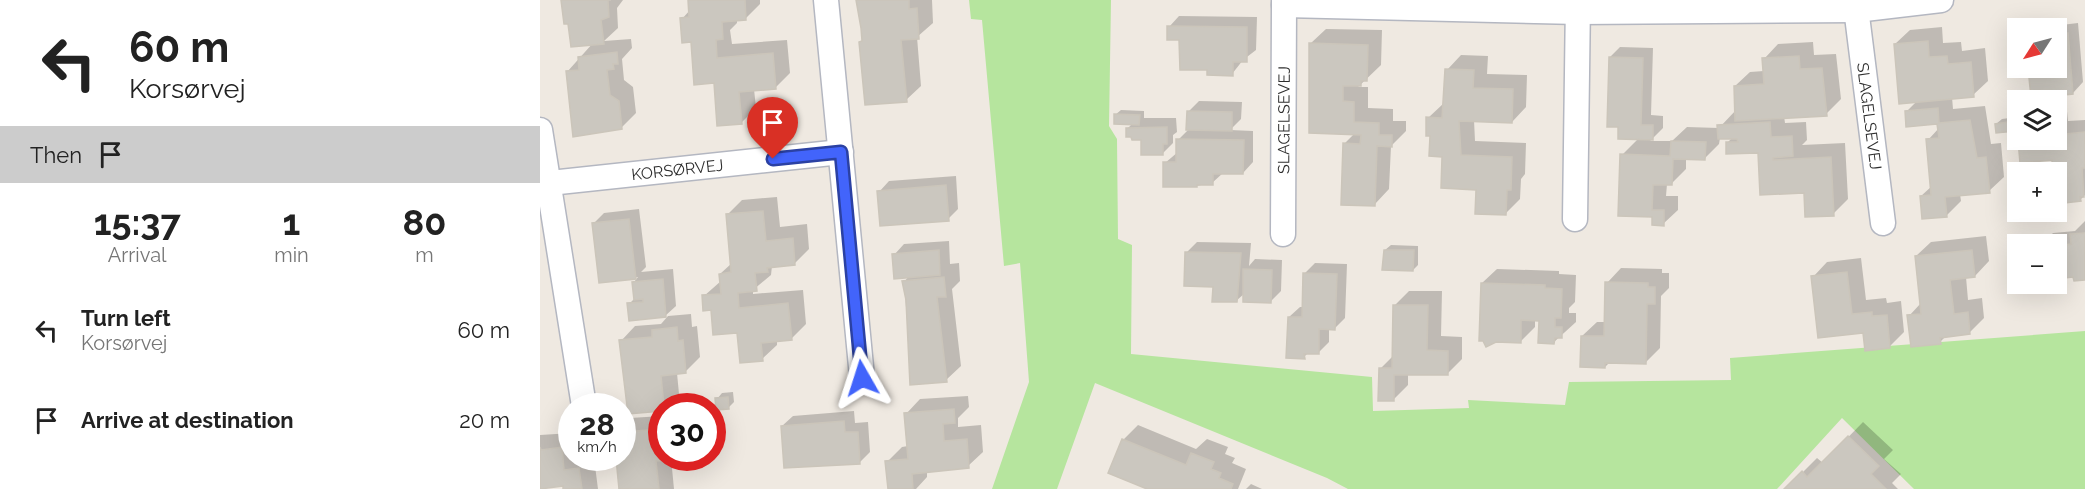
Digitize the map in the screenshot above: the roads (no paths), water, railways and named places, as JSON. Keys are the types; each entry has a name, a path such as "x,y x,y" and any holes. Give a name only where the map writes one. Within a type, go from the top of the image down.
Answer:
{"street":[{"path":"826,0 862,378"},
{"name":"SLAGELSEVEJ","path":"1283,234 1284,2 1578,6 1855,5 1941,0"},
{"name":"SLAGELSEVEJ","path":"1855,5 1883,223"},
{"path":"1575,219 1578,6"},
{"path":"540,130 544,183 582,393"},
{"name":"KORSØRVEJ","path":"544,183 841,152"}]}
